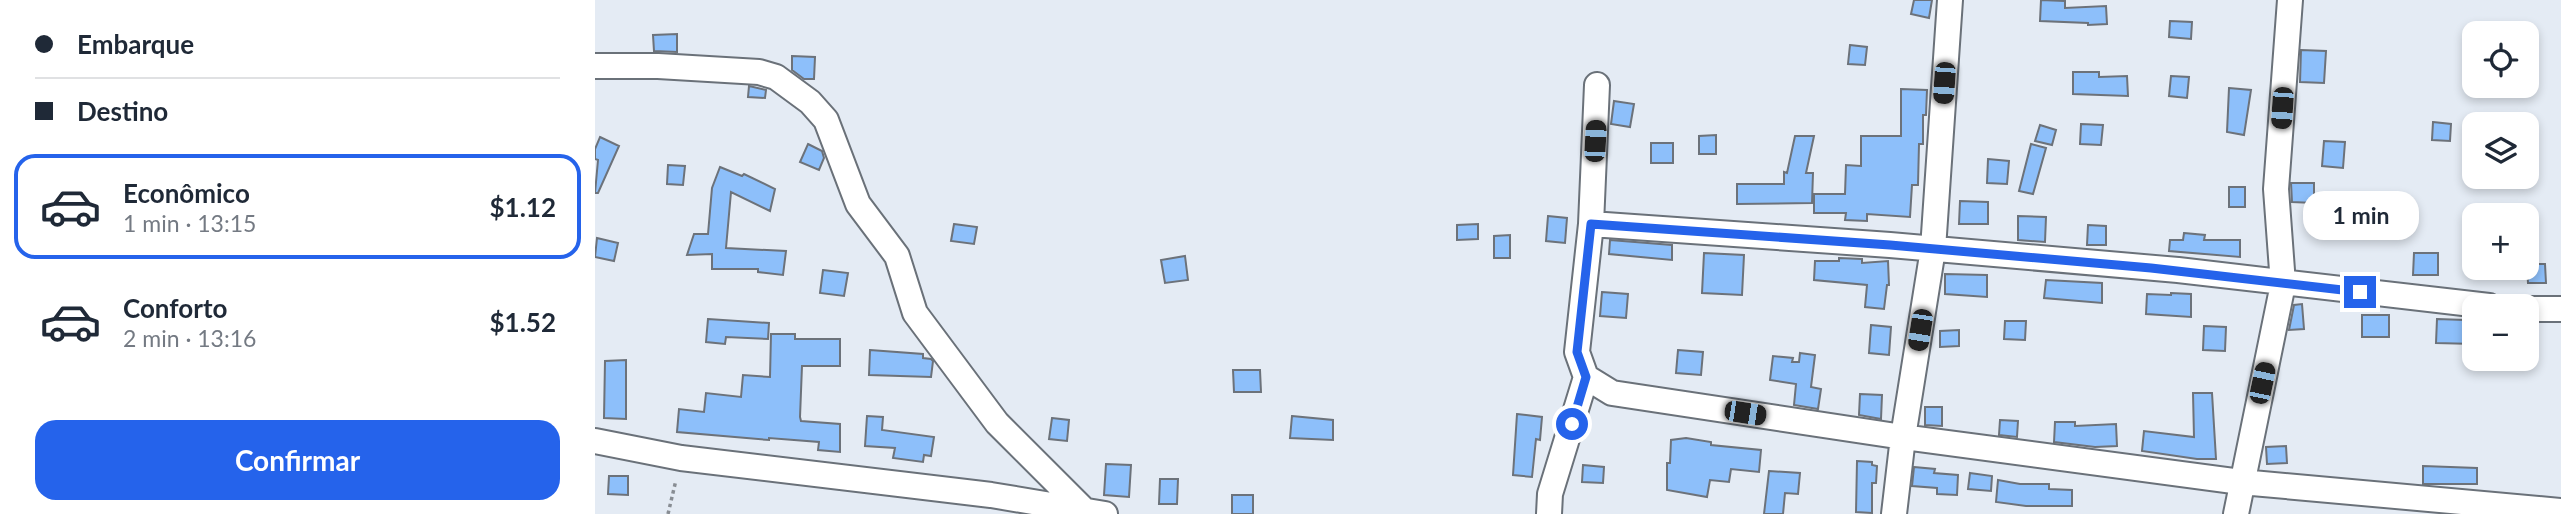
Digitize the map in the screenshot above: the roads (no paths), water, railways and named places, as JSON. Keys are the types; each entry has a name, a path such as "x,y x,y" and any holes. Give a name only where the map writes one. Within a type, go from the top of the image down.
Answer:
{"street":[{"path":"1894,514 1903,437 1933,249 1950,0"},
{"path":"2236,514 2283,284 2276,189 2290,0"},
{"path":"595,66 658,66 759,72 776,77 810,102 826,120 858,204 897,256 915,313 997,423 1095,512"},
{"path":"1549,514 1550,494 1586,377 1577,352 1591,224 1597,85"},
{"path":"1591,224 2178,270 2462,303"},
{"path":"2539,309 2561,309"},
{"path":"1586,377 1612,393 1903,437 2241,482 2561,511"},
{"path":"595,441 681,458 991,495 1095,512"}]}
